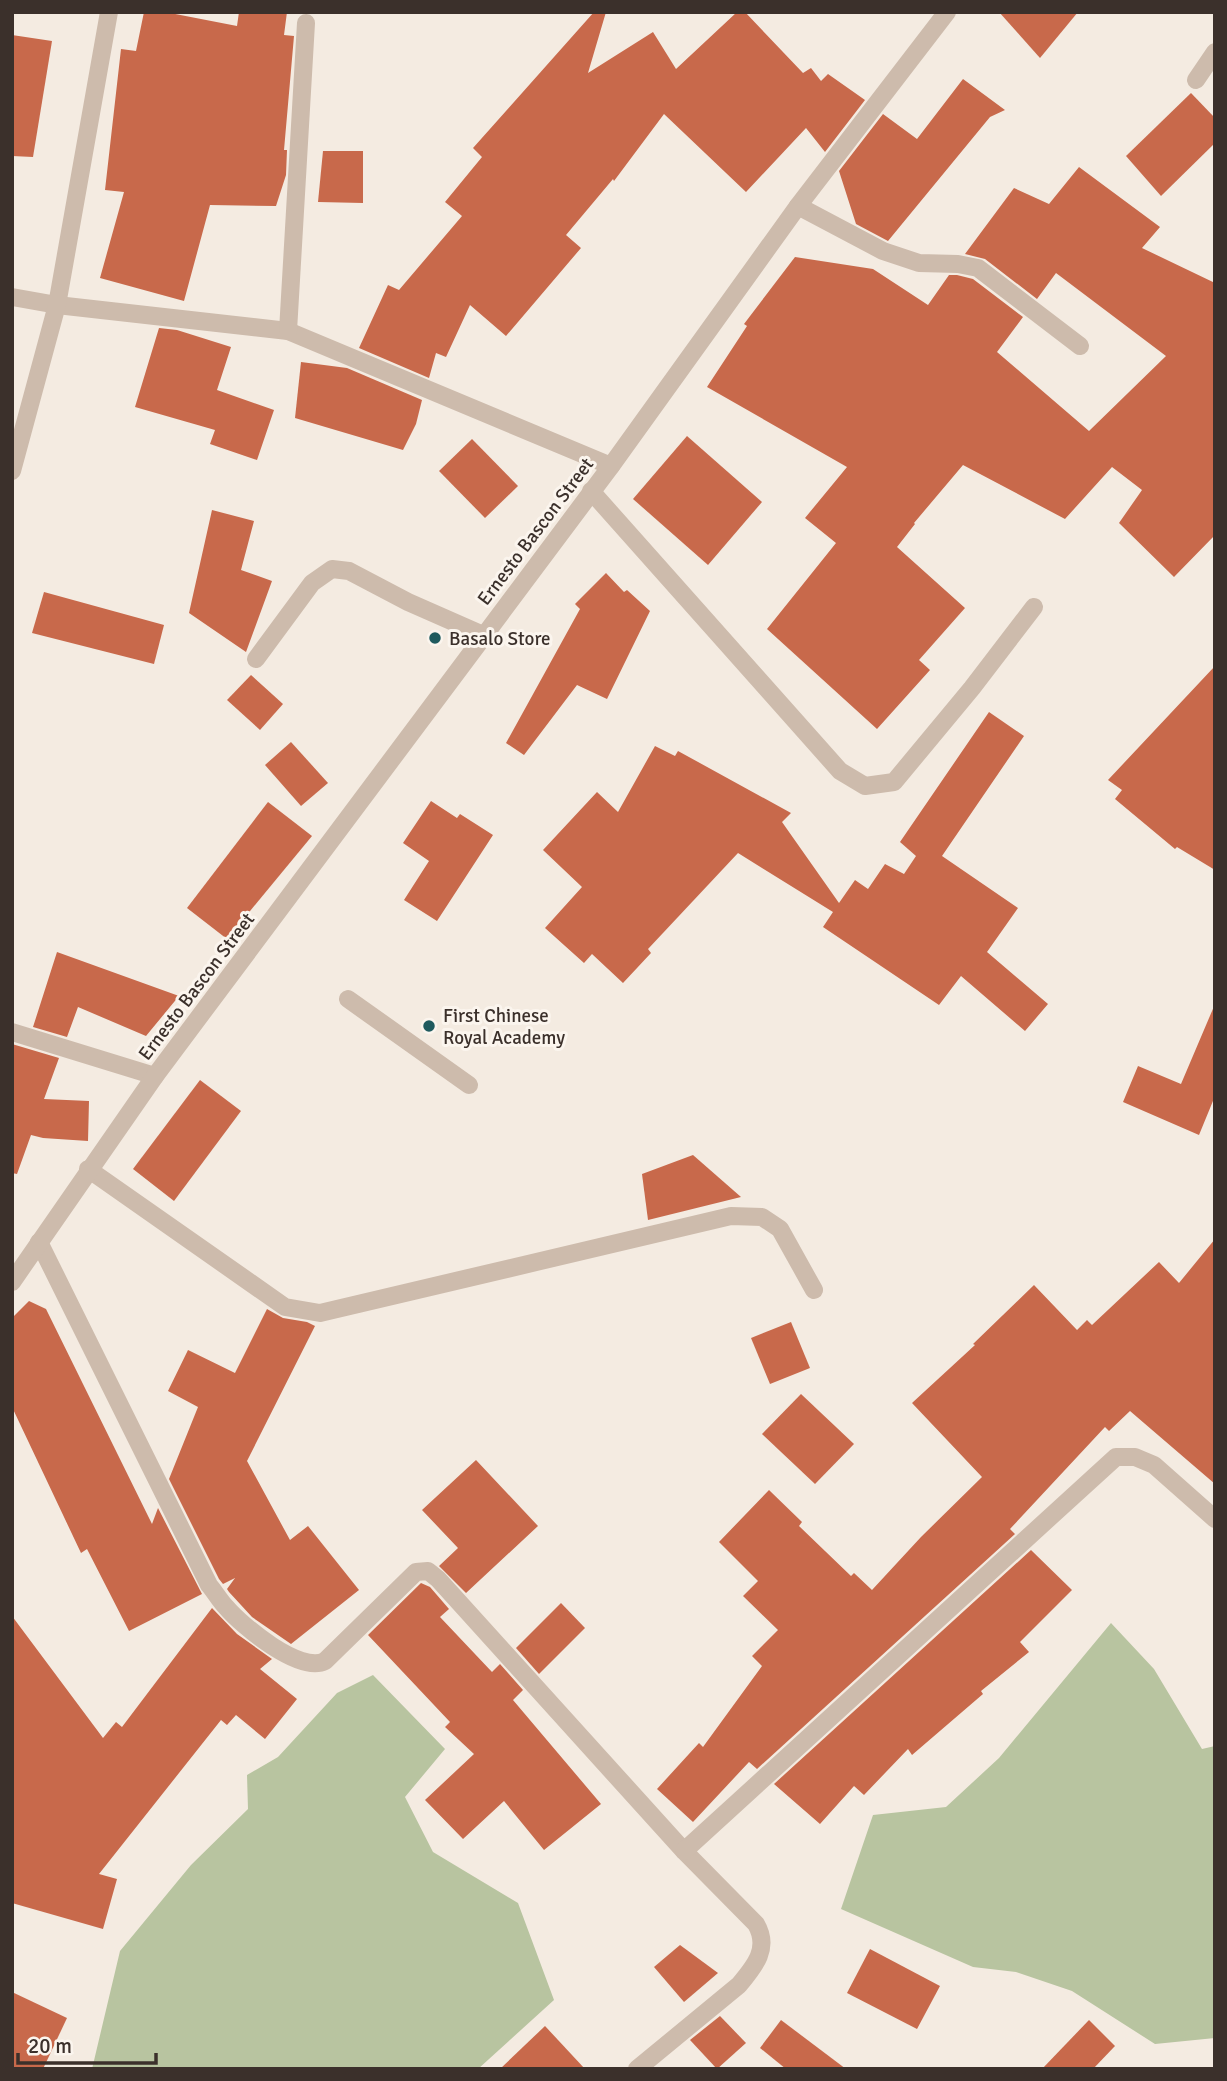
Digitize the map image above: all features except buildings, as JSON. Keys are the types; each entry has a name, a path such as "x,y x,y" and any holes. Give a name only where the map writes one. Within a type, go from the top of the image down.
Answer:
{"street":[{"path":"12,471 57,305 109,12"},
{"name":"Ernesto Bascon Street","path":"12,1282 155,1076 611,466 798,206 947,12"},
{"path":"288,331 306,23"},
{"path":"1196,80 1215,52"},
{"path":"798,206 883,251 919,262 978,268 1080,346"},
{"path":"12,297 57,305 288,331 611,466"},
{"path":"591,491 840,771 865,786 894,782 972,688 1034,607"},
{"path":"256,659 312,583 332,569 349,571 408,602 483,635"},
{"path":"348,999 468,1085"},
{"path":"12,1032 155,1076"},
{"path":"88,1169 285,1307 320,1313 731,1216 762,1217 780,1229 814,1290"},
{"path":"39,1242 209,1585 227,1608 254,1633 282,1652 301,1661 319,1664 416,1572 428,1572 446,1588 684,1851 756,1924 763,1945 757,1961 739,1985 637,2069"},
{"path":"684,1851 1116,1457 1135,1457 1154,1465 1215,1519"}],"green space":[{"path":"1111,1623 1154,1669 1202,1749 1215,1746 1215,2038 1155,2044 1072,1991 1016,1972 973,1967 841,1909 873,1815 946,1807 999,1758"},
{"path":"373,1675 445,1749 405,1797 433,1852 518,1903 554,2000 478,2069 92,2069 120,1951 191,1865 248,1809 247,1775 278,1757 337,1693"}],"place":[{"name":"Basalo Store","path":"435,638"},
{"name":"First Chinese Royal Academy","path":"429,1026"}]}
